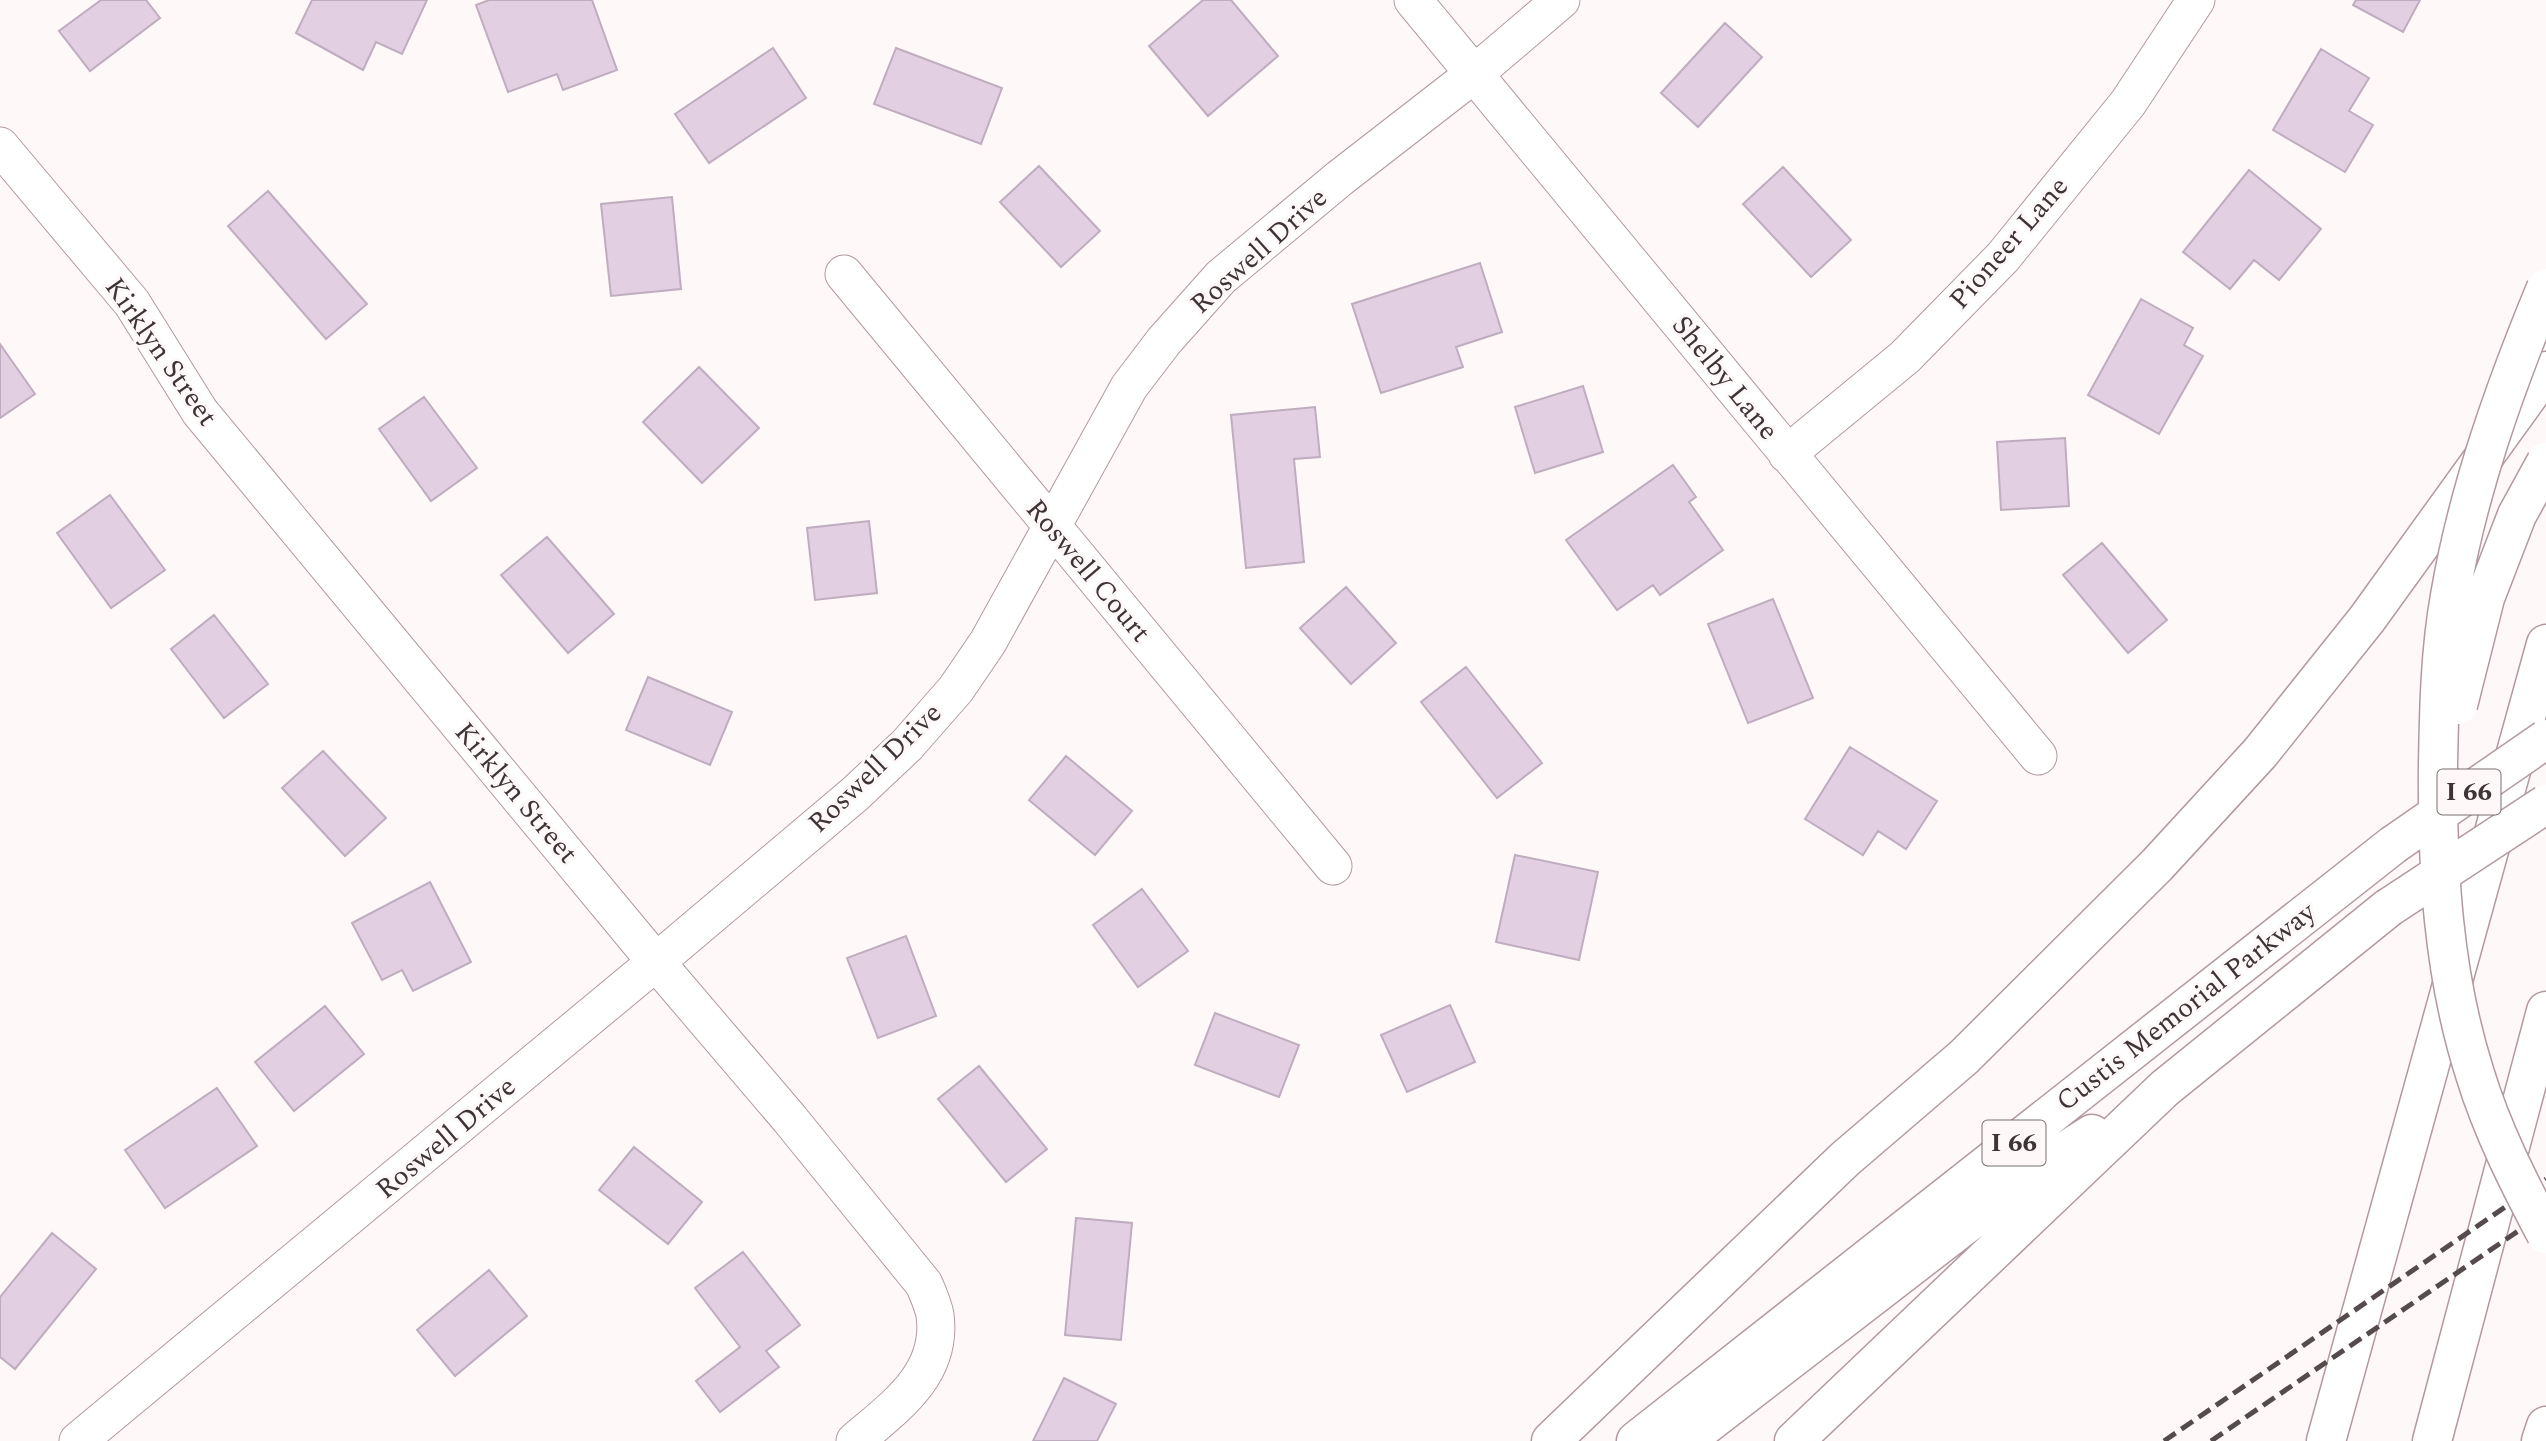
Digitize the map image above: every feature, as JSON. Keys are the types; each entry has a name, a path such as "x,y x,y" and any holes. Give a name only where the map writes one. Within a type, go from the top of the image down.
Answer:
{"highway":[{"path":"2546,288 2514,365 2474,487 2449,597 2439,702 2438,821 2445,946 2459,1018 2475,1077 2514,1172 2546,1234"},
{"path":"1551,1441 1845,1159 1964,1056 2166,855 2260,753 2367,619 2546,371"},
{"path":"2438,821 2458,705 2485,598 2517,515 2546,461"},
{"path":"2326,1441 2546,643"},
{"name":"Custis Memorial Parkway","path":"1636,1441 2393,845 2546,739"},
{"path":"1794,1441 2165,1088 2388,908 2546,804"},
{"path":"2432,1441 2546,1012"},
{"path":"1685,1441 2040,1167 2165,1088"},
{"path":"2541,1441 2546,1426"}],"street":[{"name":"Shelby Lane","path":"1413,0 2038,757"},
{"name":"Roswell Drive","path":"78,1441 656,962 855,794 907,745 956,689 988,642 1129,387 1164,341 1221,277 1340,178 1474,74 1561,0"},
{"name":"Pioneer Lane","path":"1787,454 1905,357 2003,257 2128,103 2196,0"},
{"name":"Kirklyn Street","path":"0,146 132,303 200,412 656,962 789,1118 924,1284 934,1314 934,1345 925,1372 908,1396 855,1441"},
{"name":"Roswell Court","path":"844,274 1334,866"}],"building":[{"path":"101,0 146,0 160,18 90,71 59,31"},
{"path":"312,0 427,0 402,54 376,42 363,70 296,33"},
{"path":"489,0 592,0 617,70 563,90 557,74 508,92 476,5"},
{"path":"1203,0 1231,0 1278,56 1208,116 1149,46"},
{"path":"2356,0 2420,0 2403,32 2353,5"},
{"path":"1725,23 1762,57 1698,127 1661,93"},
{"path":"773,48 806,98 709,163 675,114"},
{"path":"896,48 1002,88 981,144 874,104"},
{"path":"2321,49 2369,78 2349,111 2373,125 2345,172 2273,130"},
{"path":"1039,166 1100,231 1061,267 1000,202"},
{"path":"1783,167 1851,240 1811,277 1743,204"},
{"path":"2249,170 2321,229 2279,280 2254,260 2230,289 2183,252"},
{"path":"268,191 367,304 326,339 228,226"},
{"path":"672,197 681,289 611,296 601,204"},
{"path":"1480,263 1502,332 1456,347 1463,367 1381,393 1352,304"},
{"path":"2141,299 2193,328 2184,345 2203,356 2159,434 2088,395"},
{"path":"0,344 35,394 0,418"},
{"path":"699,367 759,428 702,483 643,422"},
{"path":"1583,386 1603,452 1535,473 1515,407"},
{"path":"424,397 477,468 431,501 379,429"},
{"path":"1315,407 1320,457 1294,459 1304,562 1246,568 1231,415"},
{"path":"2065,438 2069,506 2001,510 1997,442"},
{"path":"1673,465 1696,497 1689,502 1723,550 1660,595 1653,585 1617,610 1566,540"},
{"path":"110,495 165,570 111,608 57,533"},
{"path":"869,521 877,593 815,600 807,528"},
{"path":"547,537 614,614 568,653 501,575"},
{"path":"2102,543 2167,620 2128,653 2063,575"},
{"path":"1346,587 1396,643 1351,684 1300,628"},
{"path":"1773,599 1813,698 1748,723 1708,624"},
{"path":"214,615 268,684 224,718 171,649"},
{"path":"1466,667 1542,763 1497,798 1421,702"},
{"path":"648,677 732,712 710,765 626,730"},
{"path":"1850,747 1937,801 1906,849 1878,831 1863,855 1805,819"},
{"path":"323,751 386,818 345,856 282,788"},
{"path":"1066,756 1132,811 1095,855 1029,800"},
{"path":"1515,855 1598,872 1579,960 1496,942"},
{"path":"430,882 471,962 413,991 402,970 382,980 352,923"},
{"path":"1142,889 1188,951 1138,987 1093,925"},
{"path":"906,936 936,1016 878,1038 847,958"},
{"path":"1450,1005 1475,1062 1407,1092 1381,1035"},
{"path":"325,1006 364,1054 294,1111 255,1062"},
{"path":"1215,1013 1299,1045 1279,1097 1195,1065"},
{"path":"979,1066 1047,1149 1006,1182 938,1099"},
{"path":"217,1088 257,1146 165,1208 125,1150"},
{"path":"634,1147 702,1202 668,1244 599,1190"},
{"path":"1076,1218 1132,1223 1121,1340 1065,1335"},
{"path":"52,1233 96,1269 15,1369 0,1357 0,1297"},
{"path":"743,1252 800,1325 766,1351 779,1367 720,1412 696,1381 740,1347 695,1288"},
{"path":"489,1270 527,1316 455,1376 417,1330"},
{"path":"1064,1378 1116,1404 1097,1441 1033,1441"}],"railway":[{"path":"2164,1441 2546,1179"},
{"path":"2211,1441 2546,1212"}]}
